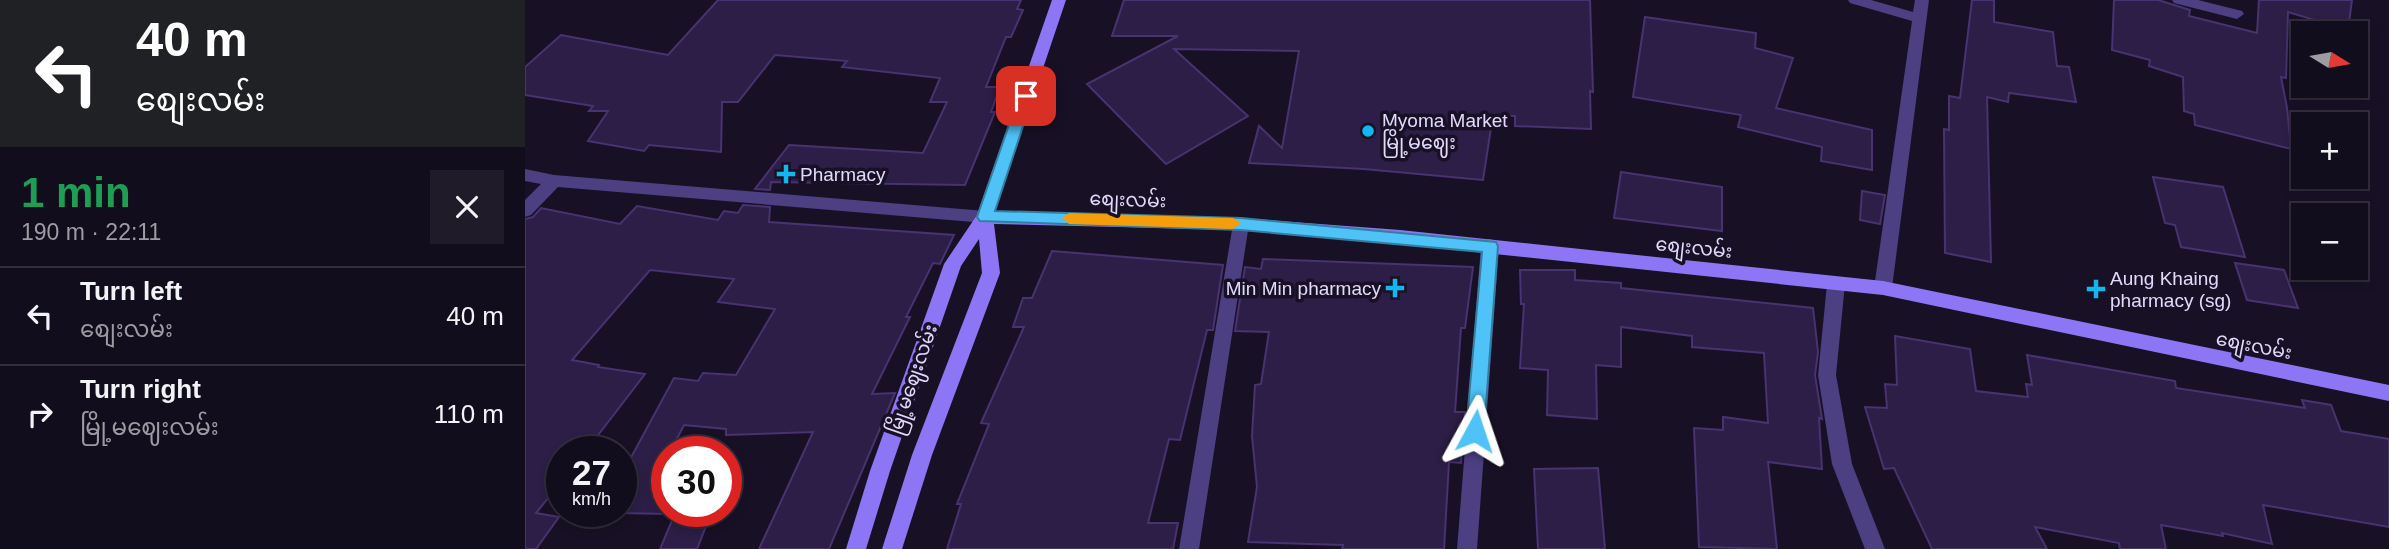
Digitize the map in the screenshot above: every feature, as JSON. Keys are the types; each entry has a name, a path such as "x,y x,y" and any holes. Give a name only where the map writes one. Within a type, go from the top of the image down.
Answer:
{"main road":[{"name":"မြို့မဈေးလမ်း","path":"856,549 884,459 953,264 985,217 1059,0"},
{"name":"မြို့မဈေးလမ်း","path":"892,549 922,455 991,273 985,217"},
{"name":"စျေးလမ်း","path":"985,217 1241,224 1490,246 1883,288 2389,393"}],"street":[{"path":"1856,0 1919,18"},
{"path":"1883,288 1923,0"},
{"path":"2179,0 2237,14"},
{"path":"525,175 554,181 985,217"},
{"path":"525,211 554,181"},
{"path":"1189,549 1241,224"},
{"path":"1467,549 1490,246"},
{"path":"1836,284 1827,375 1842,464 1875,549"}],"building":[{"path":"718,0 1021,0 1017,9 1023,10 1011,37 1006,37 986,87 1000,87 991,112 995,112 965,185 771,182 770,190 755,189 789,145 923,153 947,102 930,102 940,78 842,67 847,61 775,55 738,102 722,102 721,152 649,145 644,151 588,141 608,111 589,111 593,106 525,95 525,67 561,35 668,55"},
{"name":"Myoma Market မြို့မဈေး","path":"1124,0 1590,0 1593,92 1590,91 1591,129 1515,126 1515,116 1493,115 1483,180 1364,169 1249,163 1259,126 1282,148 1299,51 1174,49 1248,116 1166,164 1087,84 1178,36 1112,36"},
{"path":"1972,0 1994,0 1994,22 2053,32 2057,66 2069,67 2076,102 2009,93 2008,102 1987,97 1991,262 1945,253 1944,129 1949,130 1949,96 1960,98"},
{"path":"2114,0 2158,0 2190,10 2189,16 2257,33 2259,0 2352,0 2349,21 2318,21 2288,12 2286,78 2281,77 2291,149 2195,125 2194,114 2184,111 2183,77 2149,66 2150,60 2112,50"},
{"path":"1645,17 1756,33 1755,48 1793,58 1776,108 1872,130 1872,170 1821,161 1822,147 1738,127 1741,115 1633,97"},
{"path":"1621,172 1722,187 1722,231 1614,218"},
{"path":"2153,177 2223,187 2245,257 2181,247 2175,225 2165,223"},
{"path":"1862,191 1885,195 1880,224 1860,220"},
{"path":"743,205 770,207 769,222 954,235 940,264 933,263 872,394 895,393 829,549 759,549 813,432 726,435 726,429 684,425 678,436 651,436 651,514 637,513 637,446 674,378 698,381 703,373 736,375 775,309 718,302 734,279 650,270 572,360 645,374 597,436 546,436 546,501 536,513 546,515 546,527 552,527 536,549 525,549 525,219 533,217 541,208 620,224 637,206 718,220 724,211 738,213"},
{"path":"1052,251 1223,265 1213,330 1207,330 1180,440 1169,439 1148,523 1178,523 1173,549 947,549 961,504 957,504 989,424 981,423 1024,327 1013,327 1023,298 1032,298"},
{"path":"1263,259 1473,267 1465,328 1461,328 1455,412 1465,412 1461,463 1449,462 1444,549 1342,549 1343,545 1248,542 1257,487 1252,436 1255,385 1261,384 1269,332 1235,331 1245,267 1261,269"},
{"path":"2235,263 2284,270 2298,308 2247,300"},
{"path":"1520,270 1575,270 1575,280 1621,283 1621,288 1813,308 1818,352 1815,375 1822,419 1819,418 1822,469 1768,462 1777,549 1699,547 1694,428 1723,430 1723,417 1768,423 1764,353 1692,347 1692,336 1621,327 1621,367 1596,365 1597,419 1547,415 1548,370 1520,368 1524,304 1521,304"},
{"path":"1895,336 1970,349 1976,391 2028,397 2026,384 2032,385 2027,355 2175,381 2176,388 2305,408 2302,400 2331,405 2341,431 2389,439 2389,527 2263,505 2272,544 2222,533 2223,536 2161,525 2166,549 2120,549 2119,543 2035,527 2047,549 1932,549 1894,468 1884,469 1865,407 1887,408 1885,384 1897,385"},
{"path":"1598,468 1605,549 1538,549 1534,469"},
{"path":"669,527 706,527 697,549 660,549"}],"slow traffic":[{"path":"1069,218 1233,223"}],"place":[{"name":"Myoma Market မြို့မဈေး","path":"1368,131"},
{"name":"Pharmacy","path":"786,174"},
{"name":"Min Min pharmacy","path":"1395,288"},
{"name":"Aung Khaing pharmacy (sg)","path":"2096,289"}],"route":[{"path":"1026,96 985,217 1241,224 1490,246 1475,431"}]}
